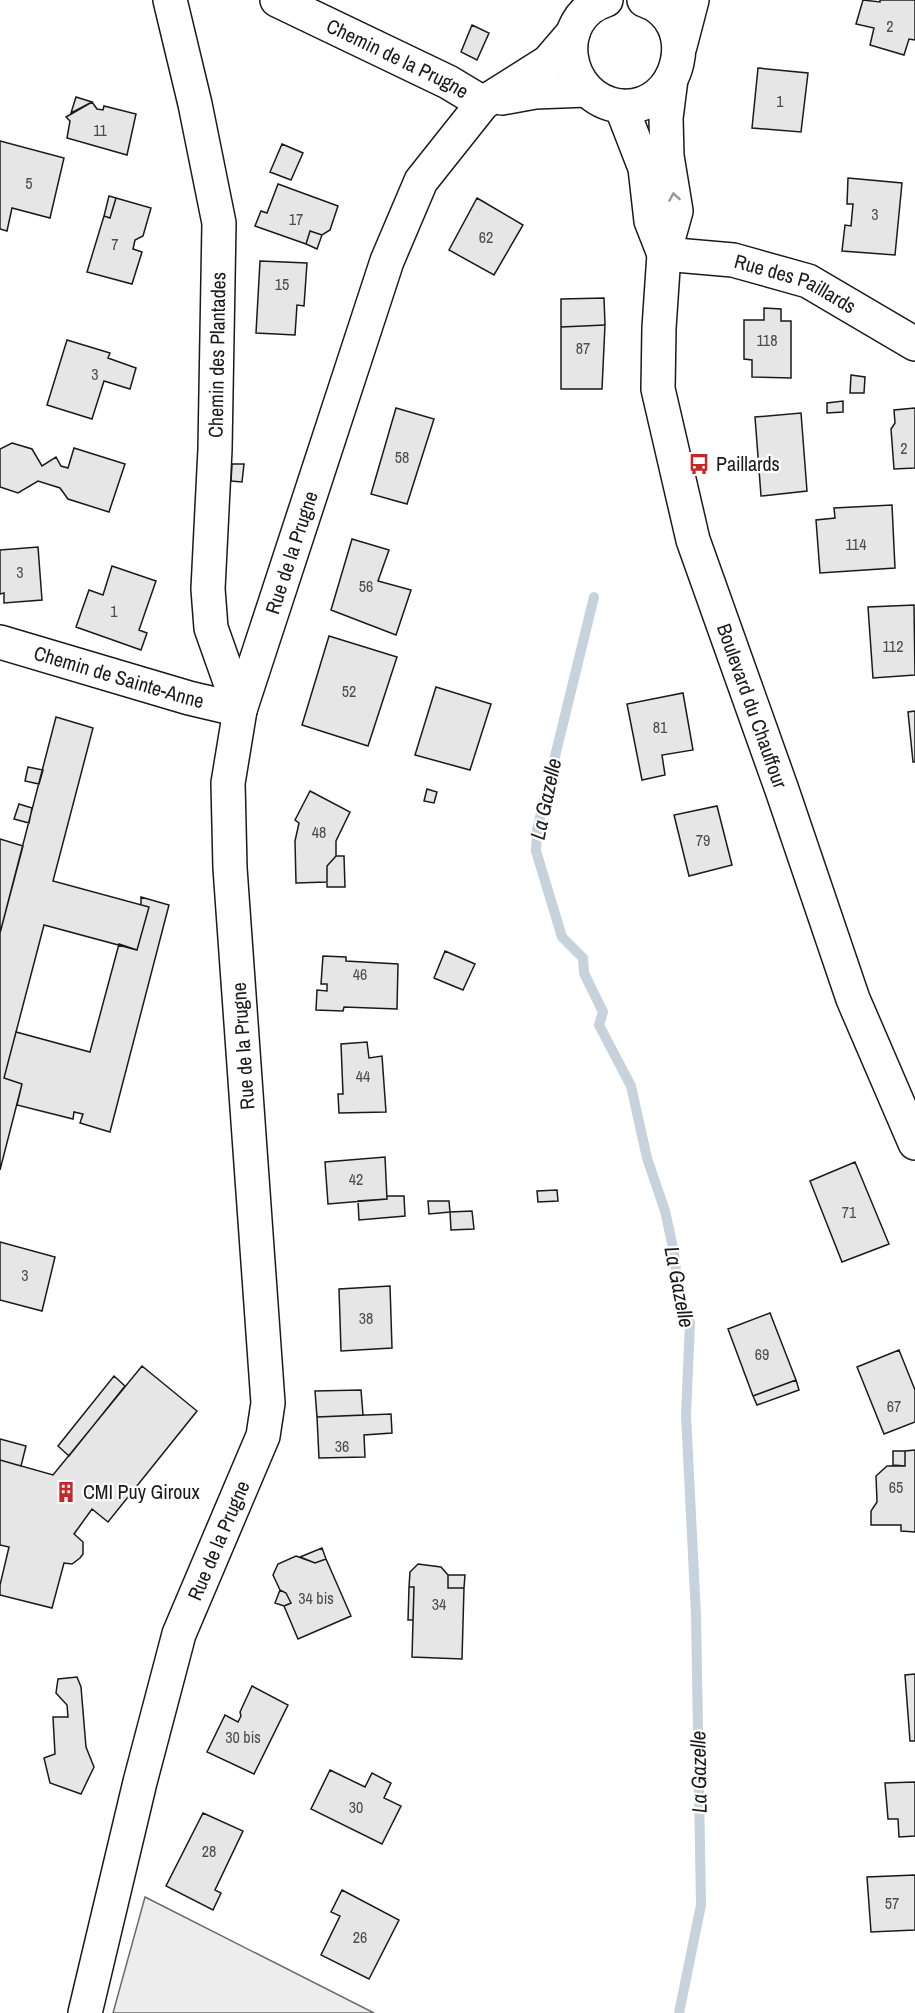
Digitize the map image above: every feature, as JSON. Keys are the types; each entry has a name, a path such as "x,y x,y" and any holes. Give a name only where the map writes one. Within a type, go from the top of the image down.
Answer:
{"street":[{"name":"Chemin des Plantades","path":"170,0 195,104 219,223 215,449 208,589 211,628 240,710"},
{"name":"Chemin de la Prugne","path":"277,0 448,82 483,102"},
{"name":"Rue de la Prugne","path":"85,2013 137,1794 179,1634 263,1436 268,1403 230,868 228,783 240,710 387,261 421,181 483,102 548,63 573,33 579,20 606,0"},
{"path":"644,0 651,2 665,13 675,28 680,46"},
{"name":"Boulevard du Chauffour","path":"692,0 678,63 671,79 666,127 667,156 676,211 664,254 658,389 693,540 853,999 915,1143"},
{"path":"573,33 570,48 572,64 578,78 587,90 603,101 621,106 636,105 662,91 671,79"},
{"path":"483,102 535,92 587,90"},
{"name":"Boulevard du Chauffour","path":"621,106 645,168 651,221 664,254"},
{"name":"Rue des Paillards","path":"664,254 733,260 808,281 915,344"},
{"name":"Chemin de Sainte-Anne","path":"0,642 189,698 240,710"}],"shaded area":[{"path":"145,1897 374,2013 113,2013"}],"building":[{"path":"863,0 880,2 880,0 915,0 915,40 909,39 904,55 870,45 874,28 856,24"},
{"path":"472,25 489,33 477,60 461,52"},
{"path":"758,68 808,73 801,132 752,128"},
{"path":"76,97 92,102 71,113"},
{"path":"92,102 97,109 103,110 104,106 136,114 127,155 67,138 70,121 66,117"},
{"path":"0,141 64,158 50,218 12,208 7,231 0,229"},
{"path":"282,144 303,153 291,180 270,172"},
{"path":"848,178 902,183 895,255 842,251 845,225 851,226 853,204 847,204"},
{"path":"278,184 338,206 330,230 322,235 310,231 306,244 255,226 261,211 267,213"},
{"path":"109,196 116,198 110,218 104,216"},
{"path":"116,198 151,208 143,236 135,240 133,249 142,252 132,284 87,272 104,216 110,218"},
{"path":"477,198 523,225 494,275 449,250"},
{"path":"310,231 322,235 317,249 306,244"},
{"path":"260,261 307,263 304,306 297,305 295,335 256,333"},
{"path":"604,298 605,325 561,327 561,299"},
{"path":"764,308 781,309 781,321 791,321 791,378 752,377 752,360 744,359 744,320 764,320"},
{"path":"605,325 602,389 561,389 561,327"},
{"path":"67,340 110,353 108,358 136,368 130,389 104,381 92,419 47,405"},
{"path":"851,375 865,377 864,393 850,393"},
{"path":"843,401 843,412 827,413 827,403"},
{"path":"396,408 434,419 407,504 371,494"},
{"path":"915,408 915,468 894,469 891,429 895,423 894,410"},
{"path":"801,413 807,491 761,496 755,417"},
{"path":"12,443 32,449 42,466 56,457 61,466 68,468 74,448 125,464 109,512 68,499 60,488 38,481 18,493 0,487 0,449"},
{"path":"232,464 244,464 242,482 231,481"},
{"path":"892,505 895,568 820,573 816,520 835,518 834,508"},
{"path":"352,539 389,550 378,581 411,590 396,635 331,610"},
{"path":"38,547 42,600 4,603 4,593 0,594 0,550"},
{"path":"112,566 156,581 139,630 147,633 141,650 76,627 89,590 103,595"},
{"path":"914,605 915,675 873,678 868,607"},
{"path":"329,636 397,657 368,746 302,725"},
{"path":"436,687 491,704 470,770 415,755"},
{"path":"683,693 693,750 662,755 665,775 642,780 627,704"},
{"path":"915,711 915,762 913,762 908,712"},
{"path":"56,717 93,728 53,881 149,907 137,950 44,925 4,1078 22,1084 0,1170 0,933"},
{"path":"28,767 43,770 39,784 25,781"},
{"path":"427,789 437,792 434,803 424,801"},
{"path":"310,791 350,812 336,841 336,856 327,866 327,882 296,883 295,841 299,823 295,820"},
{"path":"19,804 32,808 29,823 14,819"},
{"path":"717,806 732,865 689,876 674,815"},
{"path":"0,839 23,846 0,933"},
{"path":"336,856 344,856 345,887 327,887 327,866"},
{"path":"141,897 169,905 110,1132 80,1123 83,1114 74,1112 73,1119 17,1105 22,1084 4,1078 16,1032 90,1052 119,944 137,950 149,907 141,905"},
{"path":"445,951 475,964 463,990 434,978"},
{"path":"323,956 346,957 346,961 398,964 397,1009 344,1007 343,1011 316,1010 317,990 327,991 327,984 321,984"},
{"path":"367,1042 369,1058 382,1056 386,1112 339,1113 338,1094 343,1094 341,1044"},
{"path":"385,1157 387,1199 328,1204 325,1162"},
{"path":"855,1162 889,1244 842,1262 810,1181"},
{"path":"557,1190 558,1201 538,1202 537,1191"},
{"path":"387,1196 404,1196 405,1216 359,1220 358,1201 387,1199"},
{"path":"428,1201 449,1201 450,1212 429,1214"},
{"path":"472,1211 474,1229 451,1230 450,1212"},
{"path":"0,1242 55,1257 42,1311 0,1300"},
{"path":"390,1286 392,1348 341,1351 339,1289"},
{"path":"770,1313 796,1380 753,1396 728,1329"},
{"path":"899,1350 915,1390 915,1422 884,1434 857,1367"},
{"name":"CMI Puy Giroux","path":"142,1366 197,1411 108,1522 92,1509 74,1534 83,1542 83,1554 72,1564 64,1563 52,1608 0,1595 0,1585 9,1547 0,1545 0,1460 53,1475"},
{"path":"114,1376 125,1386 69,1456 58,1446"},
{"path":"796,1380 799,1390 757,1405 753,1396"},
{"path":"361,1390 363,1415 317,1417 315,1391"},
{"path":"391,1414 392,1433 364,1435 365,1457 319,1458 317,1417"},
{"path":"0,1439 26,1446 21,1466 0,1460"},
{"path":"915,1450 915,1532 901,1531 901,1525 871,1525 871,1511 877,1502 876,1476 887,1466 905,1466 905,1451"},
{"path":"893,1451 905,1451 905,1466 893,1465"},
{"path":"322,1548 326,1559 315,1563 300,1557"},
{"path":"296,1556 315,1563 326,1559 351,1616 298,1639 284,1606 291,1603 286,1593 280,1590 273,1575 278,1564"},
{"path":"418,1564 441,1567 448,1575 448,1588 464,1588 462,1659 412,1657 414,1587 409,1587 410,1572"},
{"path":"448,1575 465,1575 464,1588 448,1588"},
{"path":"409,1587 414,1587 413,1620 408,1620"},
{"path":"280,1590 286,1593 291,1603 284,1606 275,1603"},
{"path":"915,1674 915,1741 910,1741 905,1675"},
{"path":"77,1677 81,1687 86,1747 94,1767 81,1794 50,1783 44,1758 55,1754 53,1717 68,1717 67,1705 56,1693 58,1679"},
{"path":"252,1686 288,1705 254,1774 207,1752 225,1715 238,1722"},
{"path":"330,1770 365,1787 372,1773 391,1783 384,1798 401,1806 382,1844 311,1809"},
{"path":"915,1782 915,1836 899,1837 898,1819 888,1819 885,1783"},
{"path":"203,1813 243,1831 215,1890 221,1893 213,1910 166,1886"},
{"path":"915,1875 915,1930 871,1932 867,1877"},
{"path":"342,1890 399,1920 369,1979 321,1955 340,1916 331,1912"}],"waterway":[{"name":"La Gazelle","path":"594,597 537,830 536,851 562,937 583,958 584,973 603,1012 599,1025 631,1086 647,1158 665,1211 674,1252 678,1291 690,1323 686,1415 696,1615 701,1905 679,2013"}],"place":[{"name":"Paillards","path":"699,464"},
{"name":"CMI Puy Giroux","path":"66,1492"}]}
